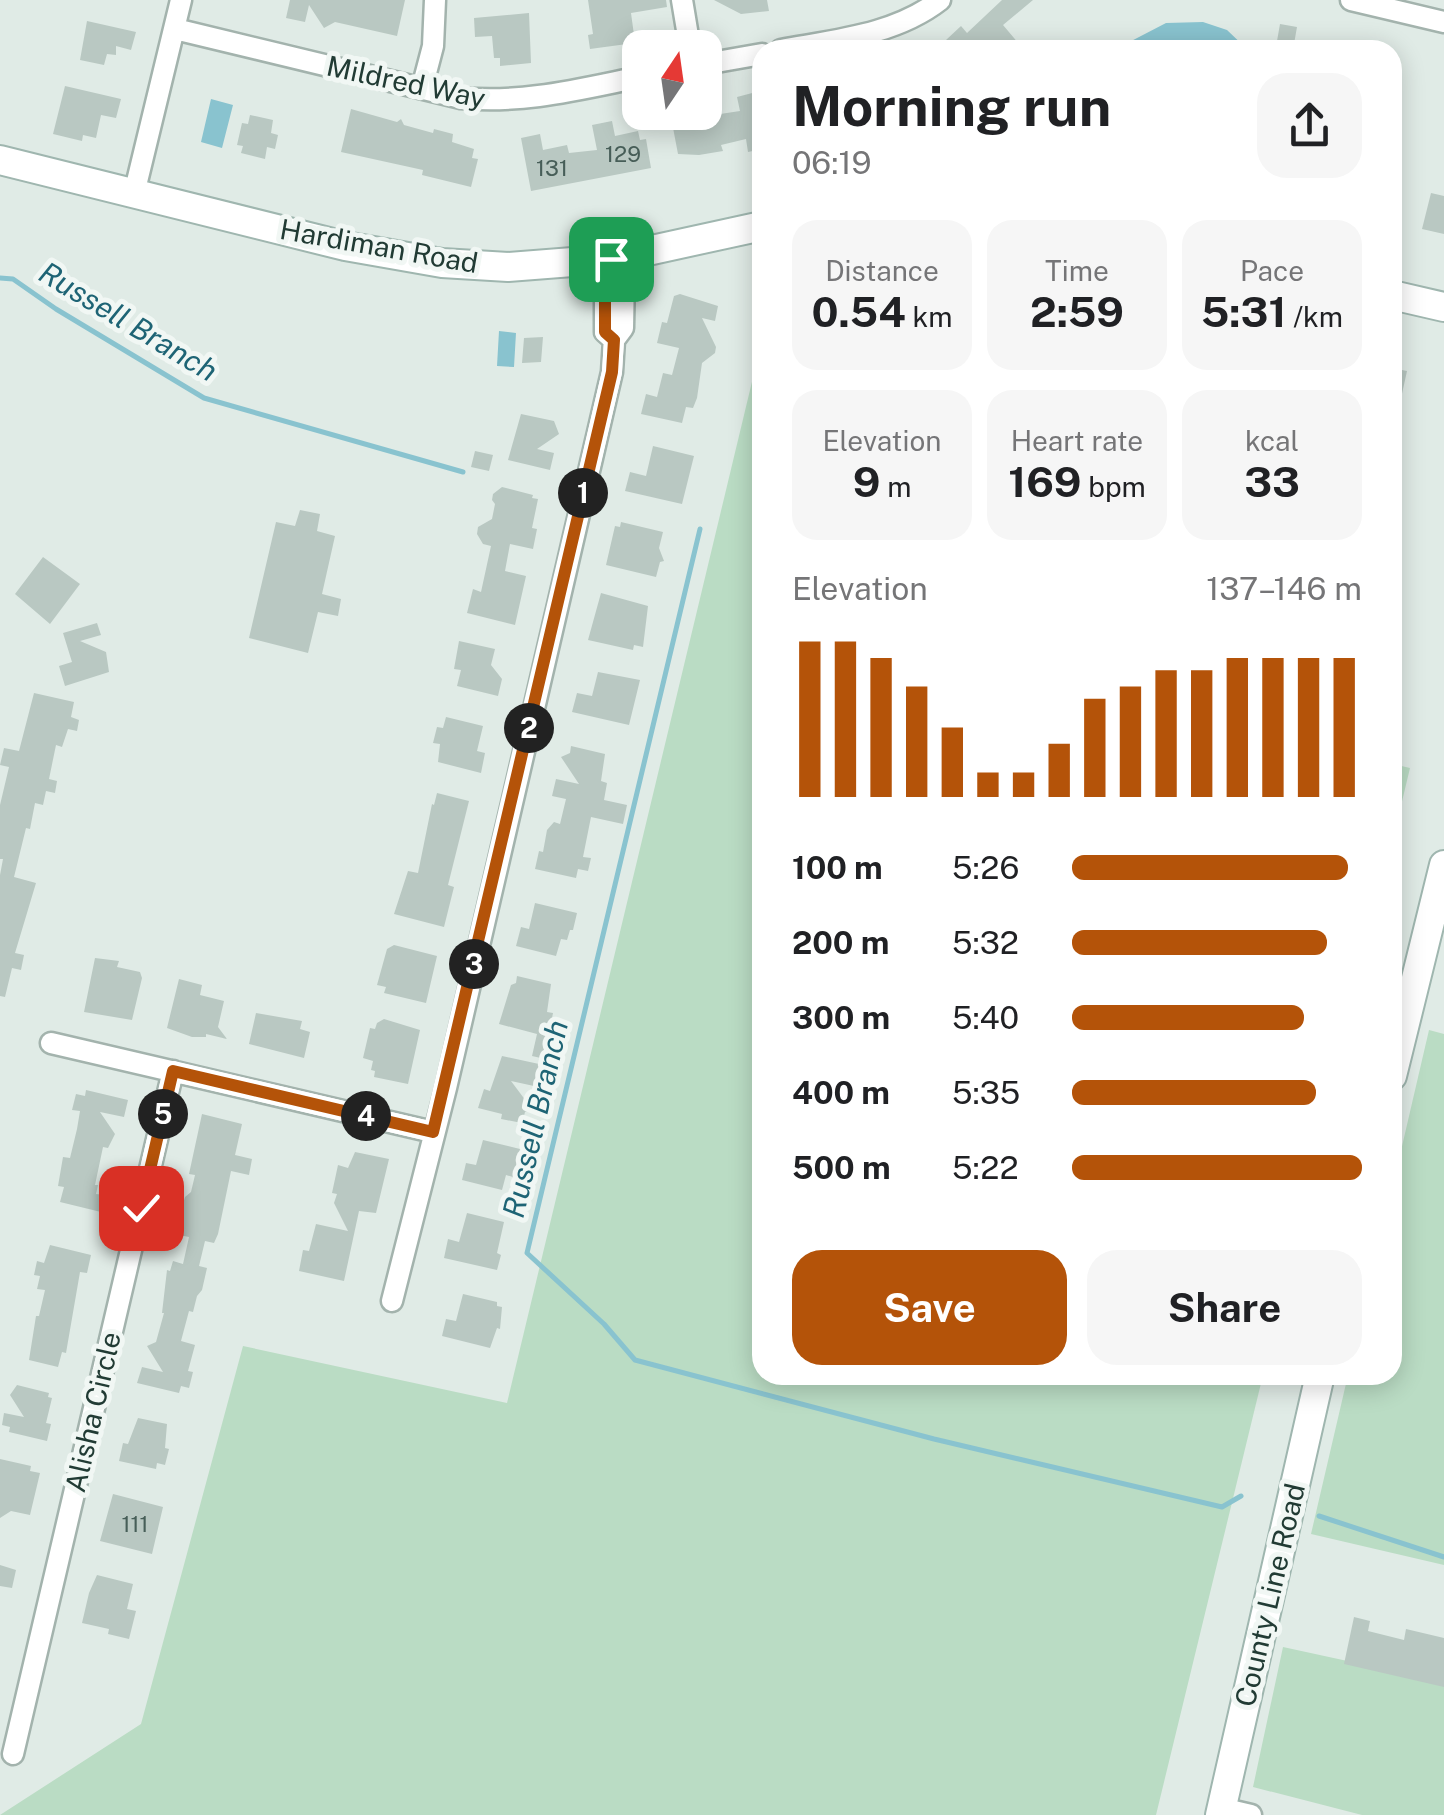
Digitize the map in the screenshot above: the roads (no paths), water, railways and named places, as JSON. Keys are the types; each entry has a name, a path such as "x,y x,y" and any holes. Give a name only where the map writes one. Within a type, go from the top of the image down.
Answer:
{"street":[{"path":"134,194 181,0"},
{"path":"422,88 433,46 435,0"},
{"path":"682,0 687,30"},
{"path":"835,40 878,32 912,18 940,0"},
{"path":"1351,0 1444,22"},
{"name":"Mildred Way","path":"174,29 461,98 534,98 622,81"},
{"path":"722,61 752,56"},
{"name":"Hardiman Road","path":"0,160 345,246 442,263 508,267 611,259 752,228"},
{"path":"392,1301 612,372 614,340 623,328 624,276 611,259"},
{"path":"1402,297 1444,307"},
{"path":"1402,1035 1444,865"},
{"path":"51,1043 433,1132"},
{"name":"Alisha Circle","path":"12,1754 173,1071"},
{"name":"County Line Road","path":"1220,1811 1318,1385"},
{"path":"1220,1811 1251,1815"}],"water":[{"path":"1203,22 1227,30 1238,40 1133,40 1166,23"},
{"path":"211,99 233,105 222,148 201,142"},
{"path":"499,331 516,333 514,367 497,366"}],"waterway":[{"name":"Russell Branch","path":"0,278 13,279 204,398 463,472"},
{"name":"Russell Branch","path":"700,529 527,1253 604,1324 635,1360 934,1439 1222,1507 1241,1496"},
{"name":"Russell Branch","path":"1319,1516 1444,1557"}]}
